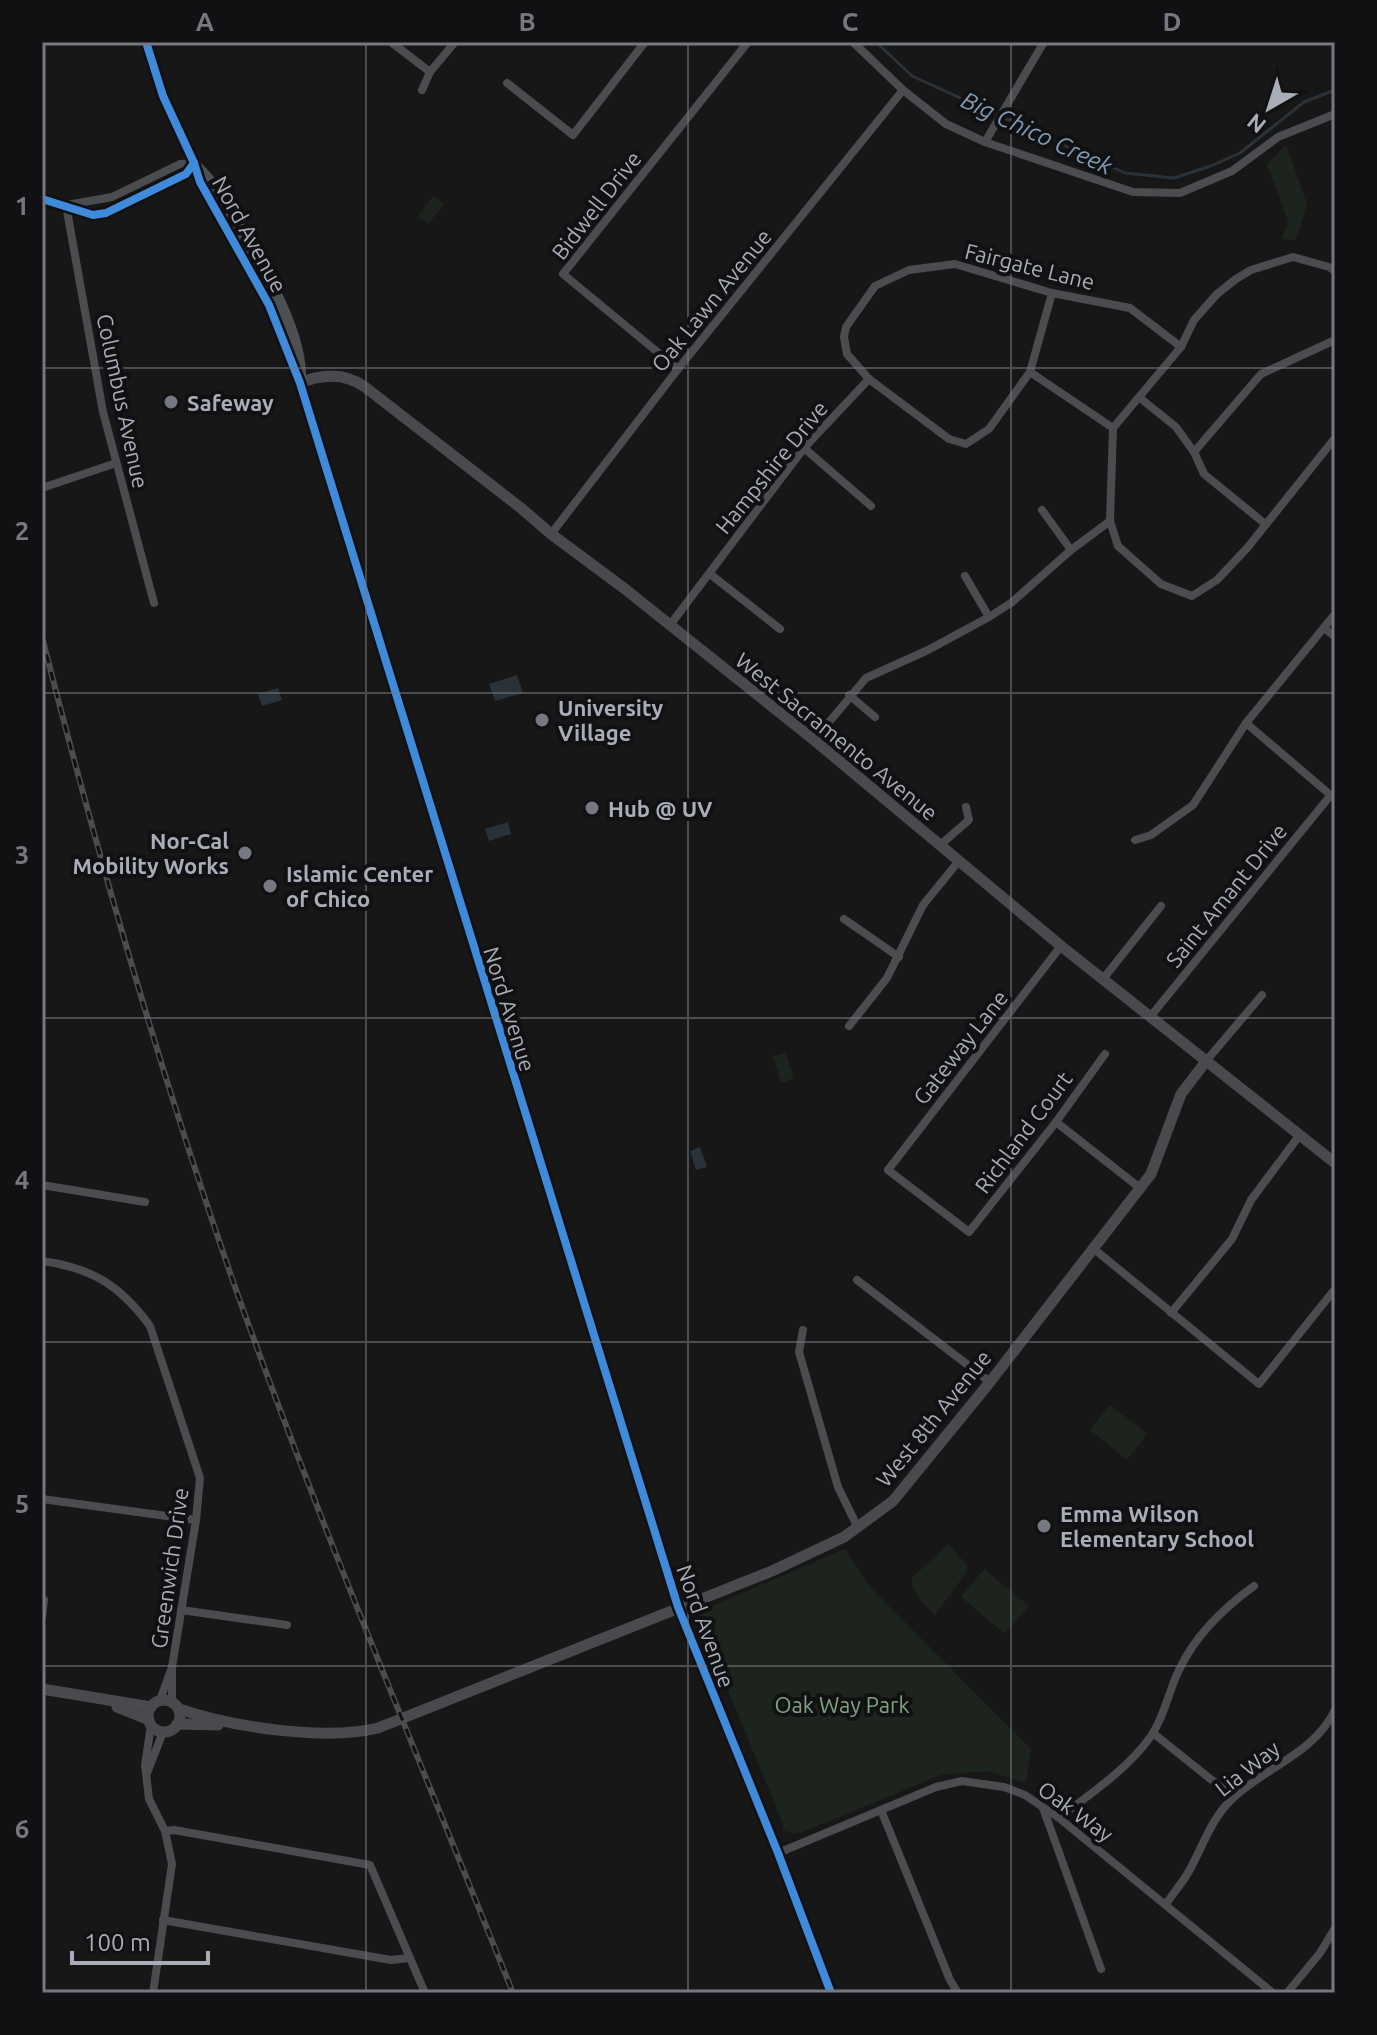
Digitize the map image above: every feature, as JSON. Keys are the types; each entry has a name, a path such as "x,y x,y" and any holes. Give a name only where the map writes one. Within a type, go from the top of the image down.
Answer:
{"main road":[{"name":"Nord Avenue","path":"146,42 163,96 194,163 208,179 273,289 301,363 300,383 678,1607 831,1993"}],"street":[{"path":"391,42 430,72"},
{"path":"422,90 430,72 455,42"},
{"path":"507,83 573,135 645,42"},
{"name":"Bidwell Drive","path":"678,369 563,274 748,42"},
{"path":"853,42 903,90 946,124 985,142 1133,192 1180,193 1232,171 1278,137 1335,114"},
{"path":"985,142 1044,42"},
{"name":"Oak Lawn Avenue","path":"551,534 678,369 903,90"},
{"path":"66,205 112,197 180,164 194,163"},
{"path":"42,199 93,215 106,213 186,174 194,163"},
{"name":"Columbus Avenue","path":"66,205 103,412 154,603"},
{"path":"1335,271 1293,257 1251,270 1217,294 1194,320 1181,347 1113,428 1110,521 1118,546 1161,584 1192,596 1217,580 1248,547 1264,523 1292,494 1335,438"},
{"name":"Fairgate Lane","path":"869,379 847,354 844,337 846,327 875,286 909,270 955,264 1052,293 1130,308 1181,347"},
{"path":"869,379 949,439 966,444 989,429 1030,372 1052,293"},
{"path":"1194,452 1261,374 1335,340"},
{"path":"1030,372 1113,428"},
{"name":"West Sacramento Avenue","path":"300,383 316,376 335,375 354,379 814,740 1061,946 1335,1163"},
{"name":"Hampshire Drive","path":"670,625 804,448 869,379"},
{"path":"1140,398 1176,427 1194,452 1204,474 1264,523"},
{"path":"804,448 871,506"},
{"path":"42,488 116,463"},
{"path":"1042,510 1071,550"},
{"path":"814,740 866,678 928,650 1011,603 1071,550 1110,521"},
{"path":"710,574 780,629"},
{"path":"965,576 989,617"},
{"path":"1135,840 1151,835 1193,805 1246,723 1335,614"},
{"path":"1324,628 1335,637"},
{"path":"849,695 875,717"},
{"path":"1246,723 1332,797"},
{"name":"Saint Amant Drive","path":"1150,1017 1332,797"},
{"path":"939,846 969,820 966,807"},
{"path":"849,1026 887,978 923,905 958,862"},
{"path":"1103,979 1161,906"},
{"path":"844,919 899,957"},
{"name":"Gateway Lane","path":"969,1232 888,1170 1061,946"},
{"path":"1207,1060 1262,995"},
{"name":"Richland Court","path":"969,1232 1105,1054"},
{"name":"West 8th Avenue","path":"42,1689 95,1698 165,1704 242,1724 326,1735 378,1728 772,1571 858,1528 893,1501 990,1382 1151,1174 1181,1094 1207,1060"},
{"path":"1056,1122 1140,1188"},
{"path":"1171,1313 1232,1239 1251,1200 1299,1136"},
{"path":"42,1185 145,1202"},
{"path":"1094,1249 1259,1384 1335,1289"},
{"name":"Greenwich Drive","path":"42,1261 71,1265 113,1286 134,1304 150,1326 200,1478 172,1667 174,1680 165,1704"},
{"path":"857,1280 990,1382"},
{"path":"803,1330 799,1352 838,1487 858,1528"},
{"path":"42,1499 196,1520"},
{"path":"1059,1818 1130,1762 1153,1733 1181,1666 1226,1606 1254,1586"},
{"path":"42,1616 44,1600"},
{"path":"181,1610 287,1625"},
{"name":"West 8th Avenue","path":"95,1698 163,1732"},
{"path":"146,1774 163,1732 177,1724 165,1704 150,1723 145,1765 146,1774 149,1799 165,1831 172,1864 153,1993"},
{"name":"Lia Way","path":"1166,1904 1187,1874 1213,1820 1233,1797 1320,1732 1335,1710"},
{"name":"West 8th Avenue","path":"177,1724 242,1724"},
{"path":"1153,1733 1233,1797"},
{"name":"Oak Way","path":"778,1853 936,1787 971,1781 1004,1787 1059,1818 1166,1904 1262,1990 1273,1993"},
{"path":"1043,1807 1101,1969"},
{"path":"881,1810 958,1993"},
{"path":"165,1831 174,1830 370,1865 425,1993"},
{"path":"163,1920 391,1960 410,1958"},
{"path":"1287,1993 1320,1953 1335,1928"}],"green space":[{"path":"1286,144 1307,204 1296,240 1282,239 1288,221 1267,165"},
{"path":"433,196 444,204 428,224 418,216"},
{"path":"786,1053 794,1079 781,1083 773,1056"},
{"path":"1110,1405 1147,1434 1127,1460 1090,1430"},
{"path":"948,1544 967,1565 966,1573 935,1615 916,1594 912,1578"},
{"name":"Oak Way Park","path":"845,1549 870,1587 1031,1749 1026,1783 987,1771 941,1775 803,1832 793,1834 783,1830 698,1623 701,1614 710,1607"},
{"path":"984,1569 1029,1606 1005,1634 961,1597"}],"shaded area":[{"path":"517,675 523,693 495,701 489,684"},
{"path":"278,688 282,700 262,706 258,694"},
{"path":"508,822 511,834 489,841 485,829"},
{"path":"700,1147 707,1167 696,1170 690,1151"}],"waterway":[{"name":"Big Chico Creek","path":"876,42 912,76 1125,173 1174,178 1211,166 1240,153 1304,102 1335,90"}],"railway":[{"path":"42,637 134,971 240,1301 339,1562 513,1993"}],"cycle path":[{"path":"146,42 163,96 200,182 269,305 300,383 678,1607 831,1993"},
{"path":"42,199 93,215 106,213 186,174 194,163"}],"place":[{"name":"Safeway","path":"171,402"},
{"name":"University Village","path":"542,720"},
{"name":"Hub @ UV","path":"592,808"},
{"name":"Nor-Cal Mobility Works","path":"245,853"},
{"name":"Islamic Center of Chico","path":"270,886"},
{"name":"Emma Wilson Elementary School","path":"1044,1526"}]}
